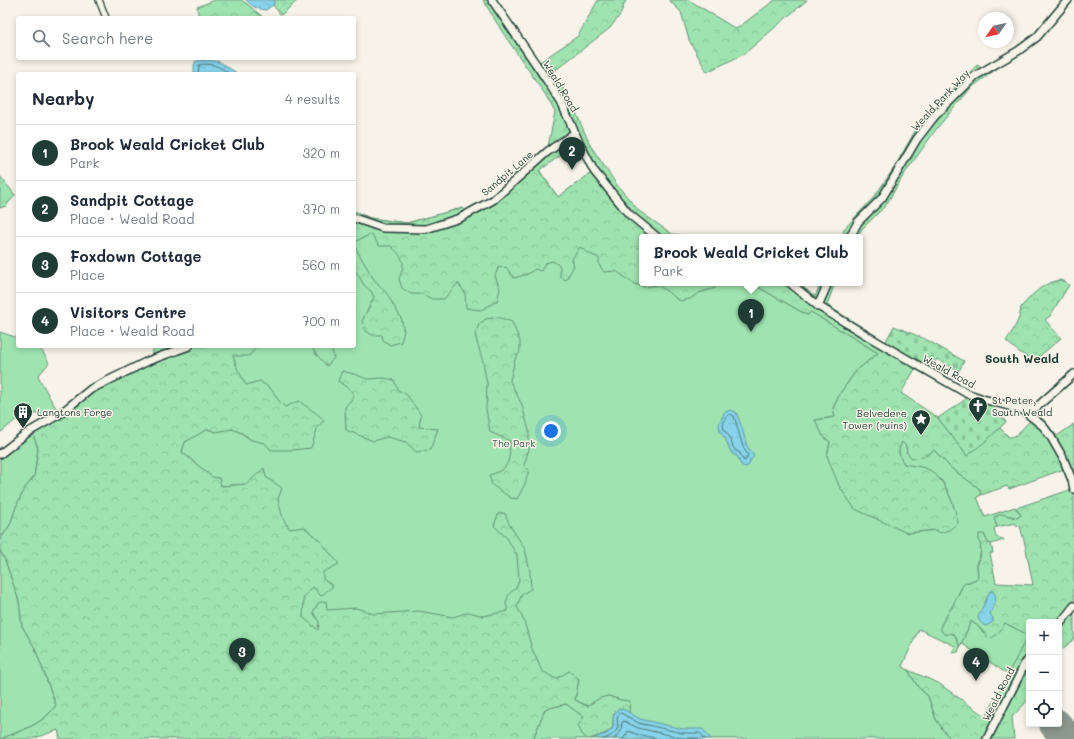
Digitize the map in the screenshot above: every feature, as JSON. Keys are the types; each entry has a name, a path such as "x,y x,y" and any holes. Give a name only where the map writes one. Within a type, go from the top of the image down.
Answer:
{"street":[{"path":"99,0 105,16"},
{"name":"Weald Road","path":"492,0 561,102 594,171 629,214 653,234"},
{"name":"Weald Park Way","path":"852,234 858,222 882,198 917,139 934,117 975,76 1018,51 1037,37 1068,0"},
{"name":"Sandpit Lane","path":"356,219 383,228 426,229 460,218 493,200 547,152 575,133"},
{"name":"Weald Road","path":"794,286 818,306 966,393 1023,410 1043,426 1063,458 1074,489"},
{"path":"818,306 827,286"},
{"path":"0,454 27,433 60,414 91,389 148,361 183,348"},
{"path":"1023,410 1037,407 1074,374"},
{"path":"1037,407 1037,422"},
{"path":"1062,621 1074,606"},
{"name":"Weald Road","path":"987,739 1026,663"}],"green space":[{"path":"215,0 242,0 262,16 199,16 197,7"},
{"path":"275,0 298,0 281,15 273,5"},
{"path":"483,0 489,0 542,82 549,75 540,62 578,36 598,0 626,0 620,15 610,28 553,72 571,101 590,145 617,185 639,211 672,234 639,234 639,286 634,284 616,271 604,272 599,265 599,258 580,247 572,259 574,266 566,280 560,277 560,266 553,261 545,263 541,271 535,269 528,274 514,278 506,267 498,268 495,276 500,289 497,301 481,310 466,308 465,293 458,283 444,299 432,299 422,294 411,294 402,288 399,279 403,264 399,254 391,246 379,246 372,234 356,241 356,212 370,218 407,223 462,208 468,213 493,200 547,152 555,112 545,94 503,33","holes":["579,142 594,171 558,197 539,171"]},
{"path":"669,0 689,0 736,29 775,0 807,0 744,54 707,72 689,40 681,12"},
{"path":"998,60 1003,64 971,88 937,128 903,176 886,205 859,234 842,234 845,228 874,197 894,168 919,124 978,64 982,69"},
{"name":"The Park","path":"539,170 558,197 594,171 640,234 639,286 756,286 807,315 811,312 878,353 856,371 841,392 833,408 835,417 816,420 823,436 830,442 827,456 907,533 936,530 956,515 948,492 939,478 924,470 904,464 899,453 899,448 902,442 906,446 907,453 927,455 934,450 951,468 980,489 981,495 977,497 985,517 1015,507 1021,515 1017,518 1011,516 994,517 997,527 994,528 996,537 1004,540 991,544 988,543 984,534 979,539 981,549 977,565 978,578 964,583 941,625 955,635 960,647 958,652 952,653 955,646 919,629 902,666 908,670 918,687 928,696 936,719 951,739 590,739 596,737 621,700 608,696 588,706 575,700 579,679 558,686 294,675 247,484 221,486 182,452 185,442 207,429 218,431 233,429 251,440 210,348 356,348 356,212 370,218 407,223 462,208 468,213"},
{"path":"0,176 15,195 6,206 0,208"},
{"path":"356,249 373,278 387,294 401,318 404,331 401,342 390,345 383,340 382,335 372,335 365,330 362,321 374,297 371,291 364,285 356,271"},
{"path":"1060,280 1069,285 1050,316 1045,320 1061,338 1034,361 1019,352 1006,341 1018,321 1021,307 1034,293 1048,284"},
{"path":"659,286 715,286 715,288 699,293 690,299 680,301"},
{"path":"756,286 801,286 815,296 820,286 834,286 827,305 885,342 884,345 956,387 951,389 915,369 901,393 938,418 967,455 1000,428 1009,437 1013,437 1018,434 1027,423 1040,416 1057,436 1074,424 1074,639 1062,649 1062,619 1026,619 1026,634 1005,623 994,636 989,639 980,628 971,621 960,647 955,635 951,633 946,635 941,631 941,625 964,583 978,578 977,566 981,549 979,534 984,534 988,543 991,544 993,553 990,553 996,583 1033,585 1020,526 1016,525 1015,523 997,527 994,517 1002,514 1017,518 1021,515 1016,508 1070,490 1069,479 1064,469 1009,489 1007,486 981,495 980,489 951,468 934,450 924,456 912,458 907,453 906,446 902,442 899,448 899,453 904,464 925,468 936,475 949,494 955,509 958,523 949,530 940,533 936,530 907,533 855,509 839,486 827,456 830,442 823,436 815,420 835,417 833,408 841,392 856,371 878,353 811,312 807,315"},
{"path":"498,317 512,322 520,341 520,352 515,359 510,381 522,405 529,431 529,449 524,465 529,470 525,484 517,499 511,498 492,485 489,475 496,473 505,467 509,459 510,441 490,432 486,409 487,384 483,362 475,335 479,324 486,319"},
{"path":"894,326 925,339 964,361 959,371 937,359 929,372 884,345"},
{"path":"0,332 16,337 16,348 39,348 43,352 49,363 38,376 60,414 50,420 40,414 24,413 0,433"},
{"path":"154,348 255,348 249,356 233,356 246,385 260,381 272,390 285,407 299,401 316,413 324,421 318,426 311,448 271,450 265,443 251,440 242,433 232,429 216,432 208,429 185,442 182,452 212,477 219,478 221,486 247,484 264,468 266,477 282,488 278,499 283,519 290,529 304,527 321,542 339,564 323,572 323,579 333,586 321,596 313,587 304,597 303,617 318,630 319,622 313,612 318,603 326,601 327,610 356,608 374,614 419,611 453,617 469,612 483,616 508,611 506,603 509,594 516,588 519,580 517,556 507,538 494,526 498,514 505,513 509,524 525,549 530,571 531,589 522,594 517,606 524,621 532,649 542,671 556,679 569,671 579,679 575,700 587,706 600,698 608,696 630,701 629,713 625,710 613,718 613,727 610,730 590,739 587,739 582,734 578,725 584,717 566,704 545,709 533,739 60,739 58,730 32,739 1,739 32,726 45,718 56,705 35,648 22,626 19,601 0,550 0,540 10,525 16,507 25,488 34,477 38,449 32,431 91,389 148,361"},
{"path":"312,348 332,348 334,358 327,366"},
{"path":"342,371 367,379 384,378 394,380 398,390 407,395 421,415 419,427 438,429 430,450 416,452 406,442 387,437 373,441 346,430 345,407 352,399 353,392 338,381"},
{"path":"967,396 992,406 1006,422 967,456 938,418 966,399"},
{"path":"32,431 38,449 34,477 25,488 16,507 10,525 0,540 0,454"},
{"path":"0,550 19,601 22,626 35,648 56,705 44,718 38,722 1,739 0,739"},
{"path":"971,621 980,628 989,639 1005,623 1026,634 1026,641 1009,673 1006,673 961,643"},
{"path":"1026,639 1026,702 1012,717 1014,739 951,739 936,719 928,696 918,687 908,670 938,683 986,717"},
{"path":"566,704 584,717 582,734 587,739 533,739 545,709"}],"water":[{"path":"246,0 275,0 273,5 266,10 255,7"},
{"path":"210,60 220,62 235,72 194,72 194,65 196,61"},
{"path":"730,410 736,412 747,446 754,456 749,465 745,467 741,465 737,456 732,454 725,438 720,432 719,424 724,413"},
{"path":"990,591 993,591 995,594 996,600 990,614 993,618 993,622 986,626 981,623 978,617"},
{"path":"619,708 640,719 683,729 703,729 711,739 599,739 596,737 606,734 613,728 614,715"}],"runway":[{"path":"1058,727 1069,739"}],"place":[{"name":"Sandpit Cottage","path":"572,170"},
{"name":"Brook Weald Cricket Club","path":"751,332"},
{"name":"St Peter, South Weald","path":"978,423"},
{"name":"Langtons Forge","path":"23,429"},
{"name":"Belvedere Tower (ruins)","path":"921,436"},
{"name":"Foxdown Cottage","path":"242,671"},
{"name":"Visitors Centre","path":"976,681"}],"district":[{"name":"South Weald","path":"1022,358"}]}
